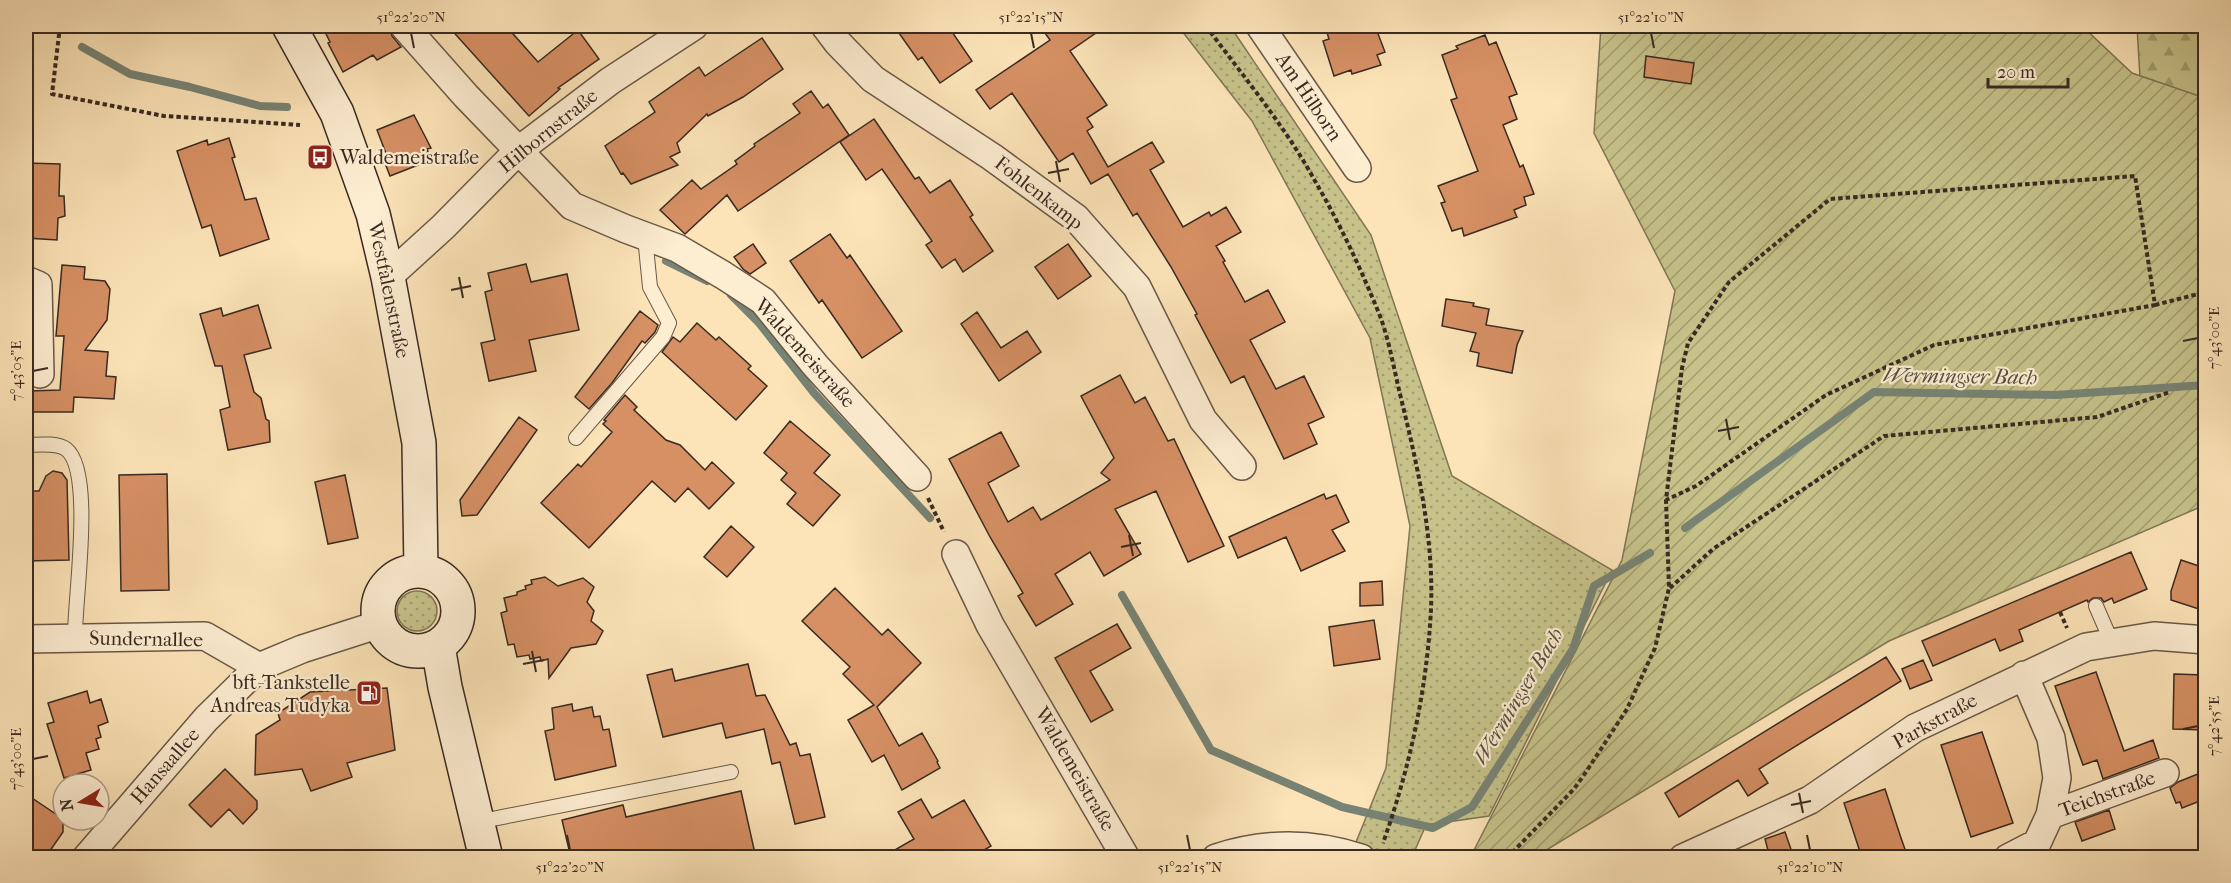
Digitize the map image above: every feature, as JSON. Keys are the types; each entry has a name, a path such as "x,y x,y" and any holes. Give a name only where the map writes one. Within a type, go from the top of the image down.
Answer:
{"main road":[{"name":"Westfalenstraße","path":"289,26 337,112 373,214 388,277 419,443 422,571"},
{"path":"422,571 434,574 445,581 453,591 458,616 448,639 438,646 415,652 394,644 385,635 380,624 379,598 386,586 402,575 422,571"},
{"path":"438,646 445,687 486,858"}],"street":[{"name":"Waldemeistraße","path":"404,26 466,96 572,206 677,248 723,274 763,302 815,365 917,477"},
{"name":"Hilbornstraße","path":"388,277 443,227 519,150 610,81 694,26"},
{"name":"Fohlenkamp","path":"825,26 837,42 873,79 992,157 1076,218 1137,286 1203,420 1242,466"},
{"name":"Am Hilborn","path":"1260,26 1357,168"},
{"path":"26,280 38,285 40,374"},
{"name":"Waldemeistraße","path":"956,554 990,625 1126,858"},
{"name":"Hansaallee","path":"87,858 206,719 259,667 302,649 380,624"},
{"name":"Sundernallee","path":"26,639 205,636 259,667"},
{"name":"Parkstraße","path":"1683,858 1810,800 1915,728 2086,647 2154,636 2205,640"},
{"path":"2008,858 2037,843 2050,815 2056,777 2051,738 2024,675"},
{"name":"Teichstraße","path":"2050,815 2165,773"},
{"path":"1216,858 1239,850 1279,846 1330,848 1370,855"}],"lane":[{"path":"576,438 663,337 669,323 650,287 645,237"},
{"path":"26,445 64,447 72,454 77,467 81,544 74,614 75,638"},
{"path":"2096,606 2112,643"},
{"path":"477,822 731,772"}],"path":[{"path":"60,26 52,94 164,116 300,125"},
{"path":"1206,26 1278,124 1314,179 1355,257 1381,318 1420,479 1429,561 1431,607 1427,668 1417,725 1399,798 1370,855"},
{"path":"1507,858 1574,789 1627,709 1655,648 1669,588 1666,500 1682,368 1688,343 1730,282 1830,199 2135,176 2155,305"},
{"path":"1666,500 1696,486 1826,395 1934,345 2155,305 2205,292"},
{"path":"1669,588 1713,549 1884,436 2097,417 2170,392"},
{"path":"917,477 956,554"}],"green space":[{"path":"1178,26 1230,26 1371,235 1452,476 1612,570 1489,816 1426,825 1412,857 1350,857 1386,768 1410,526 1370,338 1252,121"},
{"path":"1601,26 2082,26 2132,73 2205,98 2205,505 1889,641 1535,857 1470,858 1622,560 1675,291 1594,133"},
{"path":"2137,26 2205,26 2205,105 2142,113"},
{"path":"417,591 425,592 431,597 436,603 436,619 431,625 425,630 417,631 409,630 403,625 398,619 397,611 398,603 403,597 409,592"}],"building":[{"path":"322,26 389,26 392,36 401,47 377,60 373,55 343,72"},
{"path":"448,26 506,26 538,62 578,30 599,59 558,88 560,89 529,116"},
{"path":"894,26 948,26 972,61 940,83 922,57 918,60"},
{"path":"1040,26 1106,26 1070,51 1107,105 1087,118 1093,127 1087,131 1108,167 1152,142 1164,162 1150,170 1183,227 1209,212 1211,216 1226,207 1241,232 1216,246 1225,261 1223,262 1245,302 1268,290 1285,322 1250,340 1276,389 1304,376 1324,417 1308,424 1317,444 1284,459 1244,376 1231,383 1171,267 1137,213 1133,216 1108,174 1091,184 1073,153 1059,162 1012,93 990,109 976,90 1050,40"},
{"path":"1325,26 1375,26 1385,52 1377,55 1381,65 1352,74 1351,70 1334,76 1323,41 1329,39"},
{"path":"1485,35 1489,45 1496,42 1517,94 1509,97 1517,119 1503,125 1520,167 1523,165 1534,194 1524,197 1526,205 1514,210 1517,217 1464,236 1462,228 1452,231 1441,203 1445,202 1438,186 1478,171 1451,100 1457,98 1442,55 1458,49 1456,46"},
{"path":"762,38 783,69 743,97 708,116 707,114 677,143 680,152 670,157 678,165 631,184 623,173 621,174 605,146 655,112 649,102 699,67 705,76"},
{"path":"1646,56 1694,63 1691,84 1644,77"},
{"path":"811,91 823,108 828,104 849,135 738,211 727,195 685,234 660,210 692,180 701,189 737,164 735,161 755,146 754,144 800,113 793,104"},
{"path":"414,115 431,148 427,149 431,160 390,176 383,158 387,156 377,130"},
{"path":"874,119 915,179 919,177 930,193 950,180 973,215 970,217 993,251 963,272 955,259 942,268 926,245 932,241 882,169 866,180 840,142"},
{"path":"229,138 235,157 232,158 245,200 256,198 269,239 220,256 211,225 202,228 177,151 207,140 208,145"},
{"path":"26,163 60,164 59,196 64,196 65,216 58,218 57,240 26,238"},
{"path":"830,234 847,258 850,255 902,331 862,358 822,300 819,303 790,261"},
{"path":"753,244 766,263 750,274 734,257"},
{"path":"1068,244 1091,276 1058,299 1035,267"},
{"path":"526,264 531,282 567,274 579,330 529,340 536,371 489,381 481,343 495,340 485,292 492,290 488,273"},
{"path":"62,265 85,267 84,279 105,281 110,289 107,320 85,350 108,352 106,376 116,377 114,399 74,397 73,412 28,412 28,391 60,390 64,336 56,336"},
{"path":"1446,299 1474,303 1473,306 1489,309 1486,325 1523,331 1517,345 1512,373 1477,366 1479,353 1470,351 1476,333 1442,326"},
{"path":"258,305 271,348 244,355 254,392 261,398 266,419 269,421 270,442 228,450 220,410 230,407 222,366 215,366 200,314 221,308 223,316"},
{"path":"640,311 658,325 655,332 645,343 642,341 612,383 589,409 575,397"},
{"path":"977,312 1001,348 1027,331 1041,352 999,381 961,324"},
{"path":"697,323 716,340 719,337 751,366 748,369 767,386 736,420 662,352 673,337 680,342"},
{"path":"1120,375 1135,403 1145,397 1168,441 1174,439 1224,546 1188,562 1156,491 1115,509 1141,554 1104,576 1090,552 1055,574 1073,604 1036,626 1018,596 1023,593 990,537 949,459 1001,432 1019,466 988,483 1008,522 1033,507 1041,520 1110,480 1101,473 1114,458 1081,396"},
{"path":"625,395 637,407 634,410 666,440 680,445 705,470 712,462 734,483 709,509 688,488 675,502 652,481 589,548 541,503 578,464 581,467 612,432 603,424 606,421 604,420"},
{"path":"519,417 537,430 477,515 462,516 460,500"},
{"path":"790,421 830,455 814,473 840,495 813,526 787,504 796,493 781,480 787,473 764,453"},
{"path":"53,471 62,473 67,480 69,560 26,561 26,491 39,491 46,476"},
{"path":"167,474 169,590 121,591 119,475"},
{"path":"345,475 358,538 328,544 315,482"},
{"path":"1324,494 1326,499 1336,495 1349,522 1332,530 1345,551 1301,571 1286,537 1238,558 1229,537"},
{"path":"731,526 754,547 727,577 704,557"},
{"path":"2131,552 2147,589 2114,603 2112,598 2104,602 2101,598 2093,598 2088,602 2087,600 2019,630 2023,641 2000,651 1995,639 1933,666 1922,641"},
{"path":"2181,560 2205,568 2200,586 2205,588 2205,611 2171,600 2171,591"},
{"path":"545,577 558,586 583,578 594,587 587,602 594,611 591,621 603,631 596,644 571,648 549,678 548,659 541,661 540,657 530,659 529,655 517,657 514,644 508,645 501,613 507,611 504,598 517,595 517,592 526,589 525,586 532,584 531,580"},
{"path":"1382,581 1383,605 1360,606 1360,583"},
{"path":"835,588 882,635 888,629 921,663 877,707 899,746 922,733 938,761 940,768 902,790 884,755 872,762 848,720 874,705 843,674 850,667 802,621"},
{"path":"1374,620 1380,659 1334,666 1329,627"},
{"path":"1117,624 1131,648 1090,671 1113,710 1091,722 1055,658"},
{"path":"1886,657 1901,681 1759,769 1768,783 1748,796 1738,780 1679,817 1665,793"},
{"path":"1923,660 1932,680 1910,689 1902,669"},
{"path":"748,664 756,696 765,695 790,745 796,743 800,756 810,754 825,817 795,824 780,762 772,764 764,729 726,738 722,723 663,737 647,675 672,669 675,681"},
{"path":"2096,672 2124,751 2153,740 2159,758 2103,779 2097,760 2083,765 2055,686"},
{"path":"2174,674 2205,675 2205,730 2173,729"},
{"path":"387,688 395,750 347,763 352,777 311,791 302,769 255,775 256,735 280,720 278,713 310,692"},
{"path":"87,691 90,703 101,699 108,722 98,726 101,737 96,739 99,749 86,753 91,770 62,772 47,724 54,722 48,703"},
{"path":"572,704 573,711 592,707 594,717 600,716 603,730 609,729 616,766 555,780 545,731 554,729 552,708"},
{"path":"1982,732 2013,823 1971,837 1941,745"},
{"path":"225,769 257,801 257,809 243,824 229,809 211,827 189,805"},
{"path":"2205,771 2205,799 2182,808 2180,802 2176,803 2170,788 2178,782"},
{"path":"1885,789 1908,858 1862,858 1844,803"},
{"path":"741,791 756,858 571,858 562,820 623,805 626,817"},
{"path":"26,794 51,811 51,832 63,832 45,858 26,845"},
{"path":"921,799 932,818 964,800 991,846 971,858 881,858 914,839 898,812"},
{"path":"2109,810 2115,829 2082,841 2075,822"},
{"path":"1785,832 1794,858 1770,858 1765,839"}],"waterway":[{"name":"Wermingser Bach","path":"82,47 130,74 260,106 287,107"},
{"path":"666,261 707,281"},
{"path":"731,295 759,323 814,393 930,518"},
{"name":"Wermingser Bach","path":"1685,528 1874,392 2055,395 2206,385"},
{"path":"1122,595 1211,750 1342,807 1433,828 1472,807 1573,649 1594,586 1650,553"}],"place":[{"name":"Waldemeistraße","path":"320,157"},
{"name":"bft-Tankstelle Andreas Tudyka","path":"369,693"}]}
